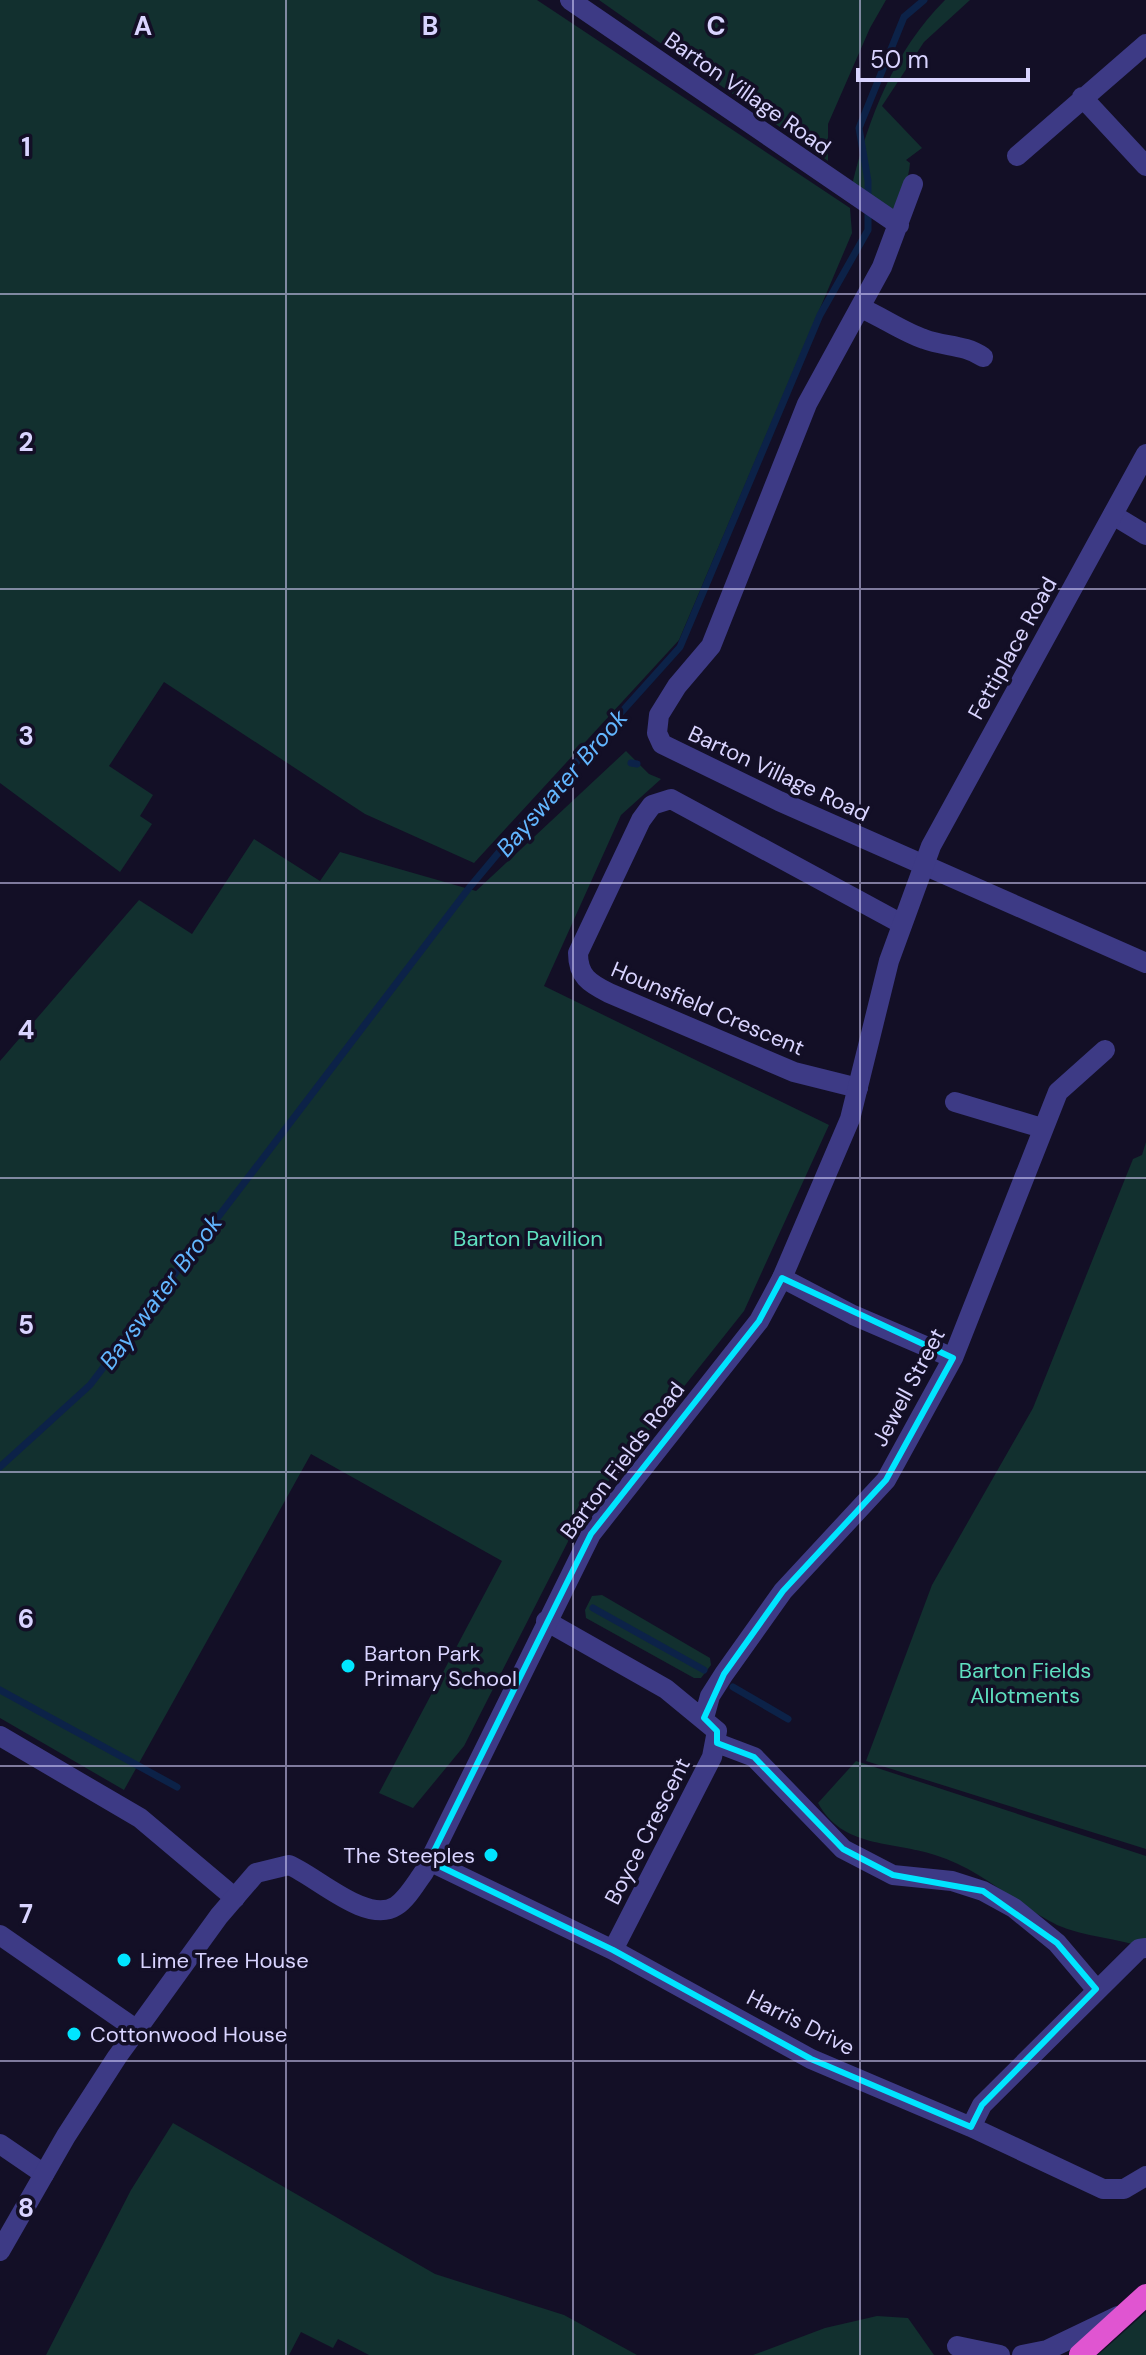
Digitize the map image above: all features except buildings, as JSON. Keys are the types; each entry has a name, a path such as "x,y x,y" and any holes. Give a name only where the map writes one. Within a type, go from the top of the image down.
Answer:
{"highway":[{"path":"1080,2355 1138,2302"}],"street":[{"name":"Barton Village Road","path":"570,0 890,220"},
{"path":"1017,156 1146,44"},
{"path":"1082,97 1146,166"},
{"name":"Barton Village Road","path":"913,184 890,220 861,308 807,404 711,646 677,686 659,715 657,733 662,744 924,866 1146,963"},
{"path":"861,308 920,338 943,345 976,345"},
{"name":"Fettiplace Road","path":"924,866 931,846 1027,667 1146,454"},
{"path":"1113,515 1146,535"},
{"name":"Hounsfield Crescent","path":"858,1088 794,1072 609,993 588,982 578,969 578,953 641,820 652,805 671,799 902,924"},
{"name":"Barton Fields Road","path":"0,2251 44,2174 137,2030 256,1873 289,1865 357,1904 388,1910 399,1905 429,1861 591,1534 759,1321 782,1278 844,1138 889,961 924,866"},
{"name":"Jewell Street","path":"704,1718 710,1696 783,1591 886,1480 953,1358 992,1267 1058,1092 1105,1050"},
{"path":"955,1102 1042,1128"},
{"path":"782,1278 853,1315 953,1358"},
{"name":"Boyce Crescent","path":"546,1621 666,1689 717,1731 717,1743 613,1950"},
{"path":"0,1736 140,1818 235,1898"},
{"path":"717,1743 754,1757 843,1849 893,1875 952,1881 983,1891 1014,1908 1057,1943 1096,1989"},
{"path":"429,1861 613,1950"},
{"path":"0,1935 137,2030"},
{"path":"971,2127 982,2105 1096,1989 1139,1949 1146,1948"},
{"name":"Harris Drive","path":"613,1950 811,2059 942,2112 1103,2189 1124,2189 1146,2176"},
{"path":"0,2144 44,2174"},
{"path":"1022,2355 1047,2350 1138,2302"},
{"path":"960,2355 957,2346 1000,2355"}],"highlighted area":[{"path":"782,1278 953,1358 886,1480 783,1591 724,1674 704,1718 717,1731 717,1743 754,1757 843,1849 893,1875 983,1891 1057,1943 1096,1989 982,2105 971,2127 811,2059 613,1950 429,1861 591,1534 759,1321"}],"green space":[{"path":"0,0 537,0 850,208 852,233 679,640 474,863 365,814 164,682 109,766 153,795 140,816 152,824 120,872 0,783"},
{"path":"599,0 886,0 870,28 828,124 828,161"},
{"path":"945,0 970,0 924,42 882,106 922,148 906,160 910,163 905,187 894,209 887,209 852,185 875,110 886,86 911,41"},
{"name":"Barton Pavilion","path":"626,751 649,774 661,779 621,815 544,986 829,1125 744,1311 581,1516 464,1746 413,1808 379,1793 502,1561 311,1454 124,1790 0,1718 0,1061 139,900 192,934 254,839 320,881 340,852 476,891"},
{"name":"Barton Fields Allotments","path":"1146,1142 1146,1849 866,1761 932,1585 1033,1408 1133,1159 1142,1155"},
{"path":"602,1595 710,1658 711,1665 701,1678 694,1678 586,1618 585,1610 592,1596"},
{"path":"856,1761 1146,1856 1146,1948 1057,1925 952,1861 869,1841 840,1828 828,1818 818,1803"},
{"path":"173,2123 435,2274 564,2315 637,2355 369,2355 338,2339 333,2348 301,2332 289,2355 46,2355 131,2190"},
{"path":"1146,2312 1146,2355 1098,2355"},
{"path":"877,2316 908,2318 934,2355 753,2355 825,2328"}],"waterway":[{"name":"Bayswater Brook","path":"0,1467 90,1385 469,888 546,796 680,647 820,315 868,230 868,181 859,128 904,17 924,0"},
{"path":"631,763 637,764"},
{"path":"593,1608 704,1670"},
{"path":"733,1687 788,1719"},
{"path":"0,1690 177,1787"}],"place":[{"name":"Barton Park Primary School","path":"348,1666"},
{"name":"The Steeples","path":"491,1855"},
{"name":"Lime Tree House","path":"124,1960"},
{"name":"Cottonwood House","path":"74,2034"}]}
